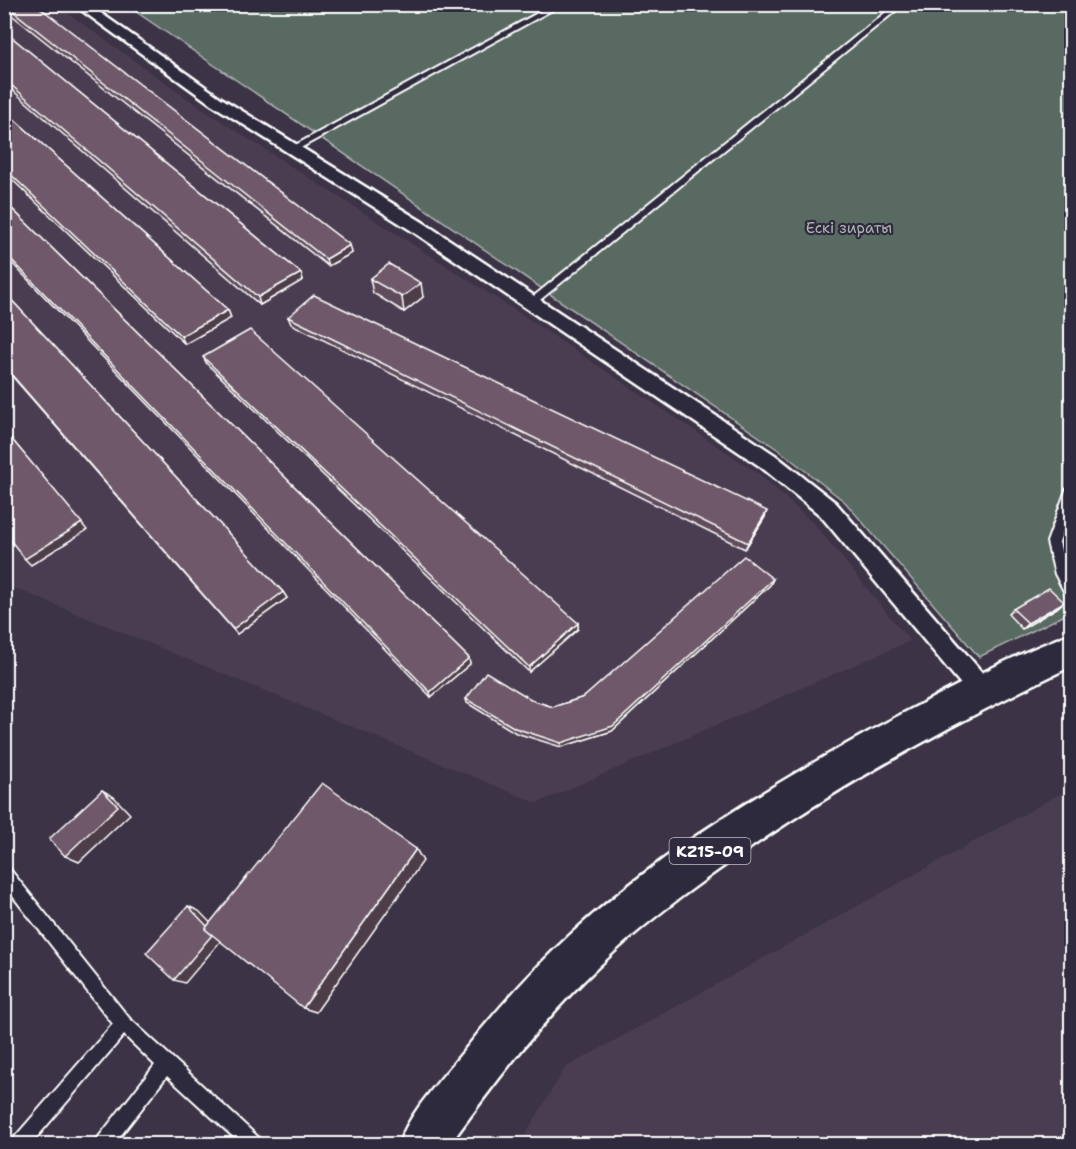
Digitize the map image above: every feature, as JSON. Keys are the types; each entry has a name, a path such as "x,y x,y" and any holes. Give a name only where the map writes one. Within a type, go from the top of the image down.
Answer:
{"highway":[{"name":"KZ15-09","path":"422,1144 475,1071 569,966 644,898 743,828 844,764 983,692 1071,650"}],"street":[{"path":"79,4 216,101 418,227 768,461 828,509 983,692"}],"lane":[{"path":"292,149 560,4"},
{"path":"532,302 901,4"},
{"path":"1071,490 1053,542 1061,574 1071,595"},
{"path":"4,873 123,1024 253,1144"},
{"path":"20,1144 123,1024"},
{"path":"104,1144 166,1064"}],"shaded area":[{"path":"4,5 56,5 205,111 521,314 759,474 815,525 910,641 537,803 5,584"},
{"path":"1071,788 1071,1144 520,1144 565,1068"}],"green space":[{"name":"Ескі зираты","path":"126,5 1071,5 1071,612 979,657 845,502 780,451"}],"building":[{"path":"4,4 35,4 350,245 326,259"},
{"path":"4,31 301,273 258,297 4,79"},
{"path":"4,110 228,310 181,336 4,168"},
{"path":"4,201 469,658 430,692 4,252"},
{"path":"389,264 421,283 402,297 370,279"},
{"path":"4,292 283,592 233,629 4,366"},
{"path":"314,295 767,511 748,543 288,317"},
{"path":"250,330 578,623 529,667 203,357"},
{"path":"4,430 82,523 25,559 4,532"},
{"path":"744,556 773,579 613,726 561,743 515,728 466,699 486,672 534,701 553,707 584,697"},
{"path":"1049,588 1064,602 1028,623 1013,609"},
{"path":"322,783 416,849 303,1008 205,929"},
{"path":"102,790 118,806 65,856 49,839"},
{"path":"188,906 207,926 205,929 212,935 174,980 146,953"}]}
